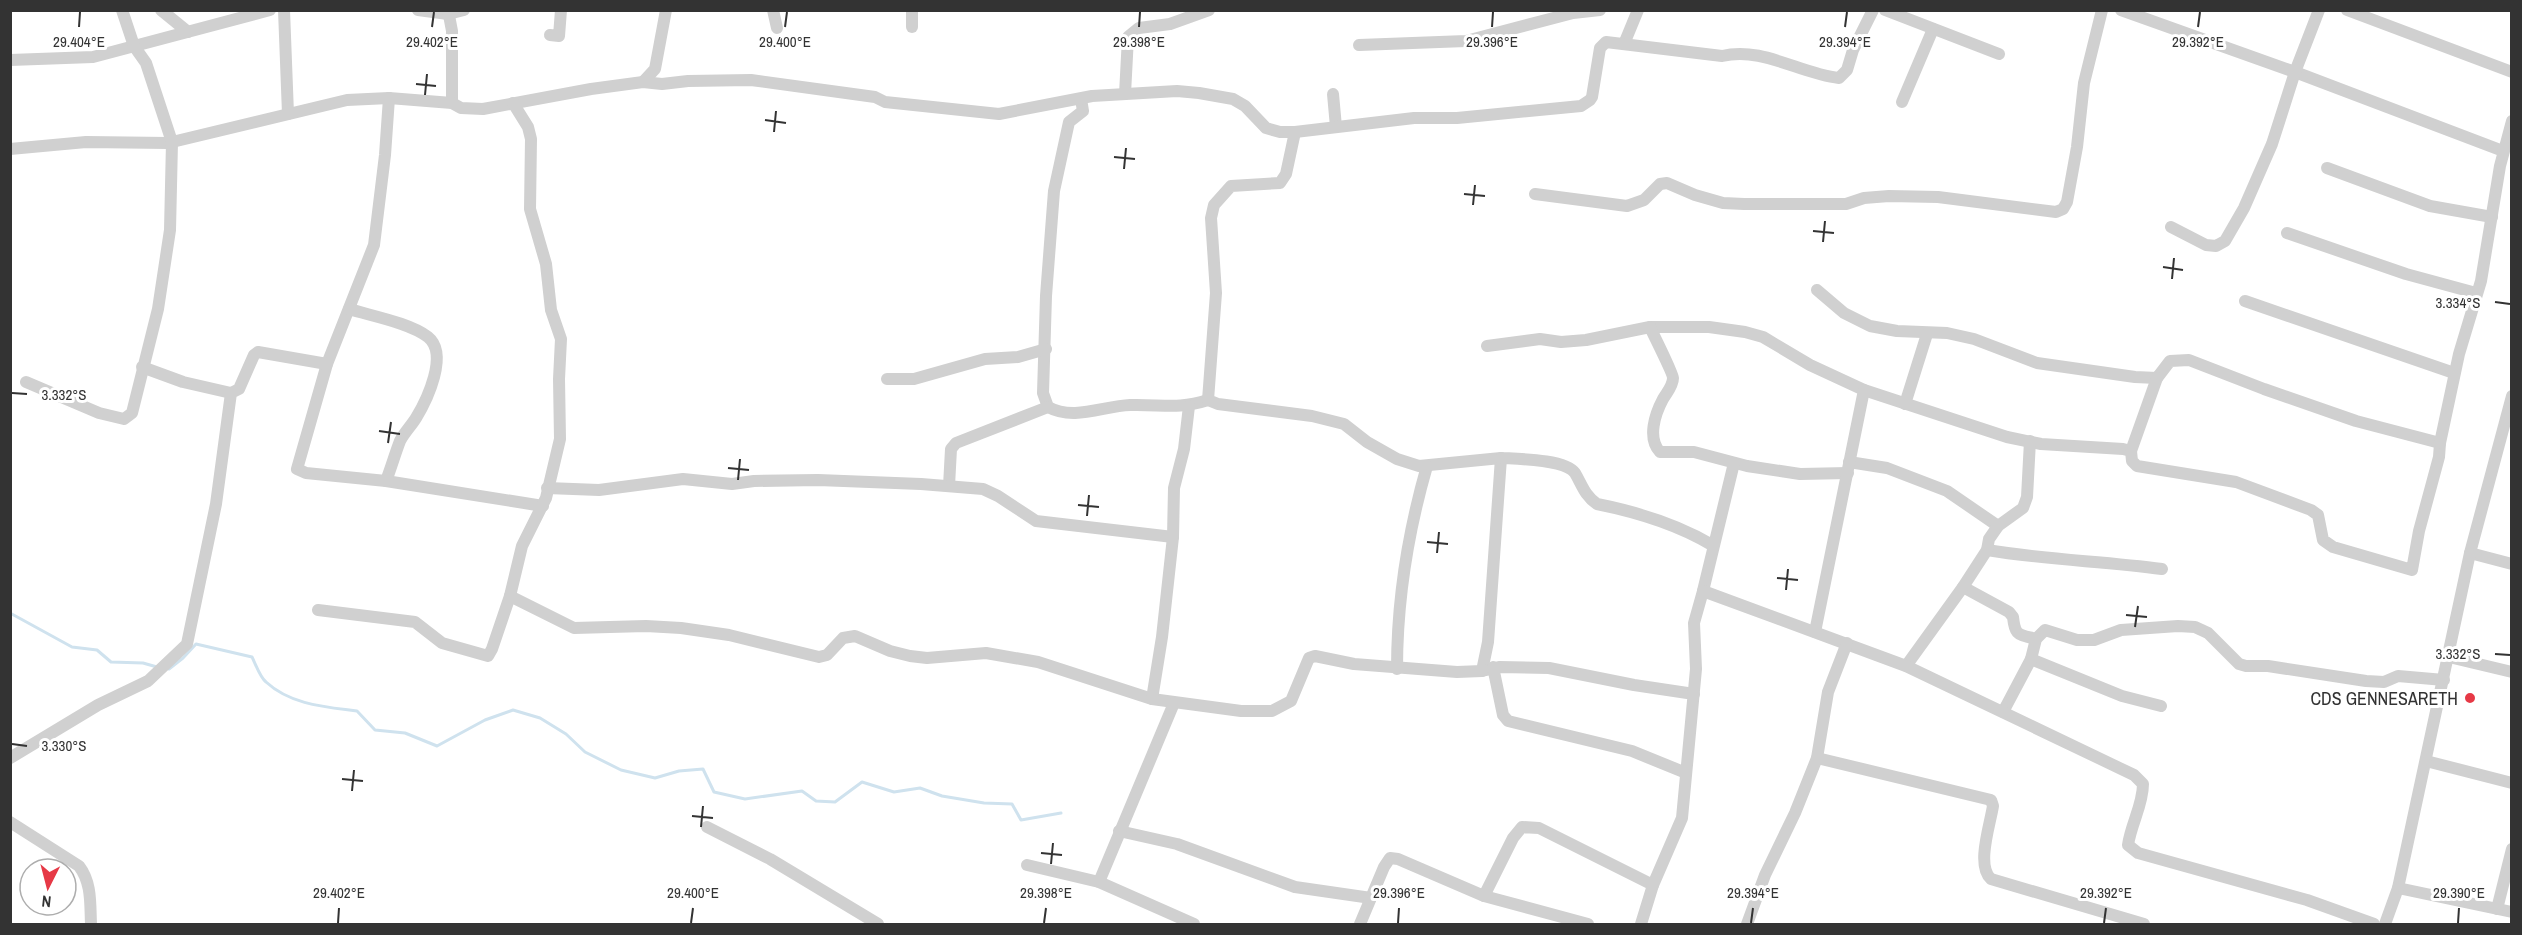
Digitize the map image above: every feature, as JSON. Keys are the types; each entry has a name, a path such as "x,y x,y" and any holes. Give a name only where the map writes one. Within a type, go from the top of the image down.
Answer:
{"street":[{"path":"26,382 99,413 129,418 132,413 158,309 170,230 172,142 146,63 134,46 122,10"},
{"path":"161,10 188,32"},
{"path":"10,60 93,57 270,10"},
{"path":"284,10 288,114"},
{"path":"418,10 448,12 464,10"},
{"path":"550,35 559,36 561,10"},
{"path":"643,82 655,69 666,10"},
{"path":"773,10 777,28"},
{"path":"912,10 912,27"},
{"path":"1125,94 1128,37 1139,28 1170,24 1209,10"},
{"path":"1359,45 1466,41 1573,13 1600,10"},
{"path":"1624,44 1638,10"},
{"path":"10,149 86,142 172,142 331,102 389,98 452,103 461,108 483,109 643,82 662,84 688,81 751,80 875,97 885,102 999,114 1081,99 1177,92 1233,99 1245,106 1266,128 1280,132 1295,132 1397,120 1446,119 1581,106 1592,97 1600,48 1606,42 1722,56 1736,54 1766,58 1828,77 1839,78 1847,70 1853,50 1873,10"},
{"path":"1886,10 1999,54"},
{"path":"1535,194 1627,206 1644,200 1660,184 1667,183 1695,195 1723,203 1846,204 1864,198 1918,196 2056,212 2063,209 2067,202 2077,147 2084,83 2103,10"},
{"path":"2121,10 2295,72 2504,152"},
{"path":"2171,227 2206,245 2216,246 2225,241 2244,208 2272,144 2295,72 2319,10"},
{"path":"2347,10 2511,72"},
{"path":"448,12 452,31 452,103"},
{"path":"1902,102 1933,29"},
{"path":"655,69 662,84"},
{"path":"1333,94 1336,127"},
{"path":"389,98 385,155 374,245 327,364 297,469 306,473 387,481 543,506"},
{"path":"1048,407 1043,393 1046,296 1054,191 1069,122 1083,111 1081,99"},
{"path":"318,609 415,622 442,643 488,656 510,596 522,546 543,506 560,439 561,339 551,310 546,264 530,208 531,139 528,128 513,103"},
{"path":"2440,443 2356,421 2189,360 2170,361 2157,378 2131,451 2132,462 2137,466 2236,482 2311,510 2318,515 2323,540 2333,548 2412,570 2419,531 2439,457 2454,373 2481,281 2511,121"},
{"path":"1208,400 1216,293 1211,218 1214,205 1231,186 1280,183 1286,174 1295,132"},
{"path":"2327,168 2430,206 2492,217"},
{"path":"2287,233 2406,274 2476,293"},
{"path":"1817,290 1844,313 1870,326 1927,334 1947,333 1974,339 2037,363 2157,378"},
{"path":"2245,301 2454,373"},
{"path":"349,309 399,324 427,336 437,351 437,368 421,408 401,440 387,481"},
{"path":"1487,346 1540,339 1561,342 1586,340 1650,327 1675,325 1720,328 1763,337 1810,365 1864,390 2007,437 2131,451"},
{"path":"1650,327 1673,376 1672,385 1654,422 1654,441 1657,449 1664,453 1702,453 1734,463 1800,474 1849,467 1887,468 1947,491 1998,526"},
{"path":"1905,404 1927,334"},
{"path":"887,379 914,379 985,358 1018,357 1046,349"},
{"path":"142,367 183,382 231,393 239,389 254,355 258,352 327,364"},
{"path":"1815,632 1864,390"},
{"path":"10,758 98,705 148,681 187,644 216,504 231,393"},
{"path":"2385,924 2398,888 2470,553 2508,430 2511,396"},
{"path":"949,486 951,449 956,443 1048,407 1059,412 1080,413 1130,405 1189,406 1208,400 1218,404 1312,416 1344,424 1367,442 1397,459 1427,466 1501,458 1563,465 1574,471 1590,499 1597,504 1658,520 1689,531 1712,545"},
{"path":"1152,699 1162,637 1173,537 1174,488 1184,449 1189,406"},
{"path":"1906,666 1963,587 1987,550 1989,539 1998,526 2023,508 2027,497 2030,441"},
{"path":"1501,458 1487,669 1503,715 1509,721 1621,747 1686,773"},
{"path":"1641,924 1653,885 1682,818 1696,669 1694,623 1734,463"},
{"path":"1397,669 1398,614 1409,534 1427,466"},
{"path":"547,488 589,491 683,479 732,484 754,481 818,480 949,486 983,489 1036,521 1173,537"},
{"path":"1987,550 2035,558 2128,564 2162,569"},
{"path":"2470,553 2511,564"},
{"path":"1963,587 2009,612 2013,616 2013,628 2016,632 2036,639"},
{"path":"1703,591 1906,666 2140,778 2143,784 2143,795 2130,831 2128,845 2132,850 2307,900 2374,924"},
{"path":"510,596 574,627 681,628 729,635 819,657 826,655 843,638 855,636 890,651 910,656 927,658 986,653 1038,662 1152,699 1241,711 1272,711 1291,701 1297,692 1309,658 1315,656 1397,669 1457,672 1549,668 1694,694"},
{"path":"2003,712 2031,659 2036,639 2045,630 2077,640 2094,640 2121,630 2195,627 2208,633 2239,664 2246,666 2268,666 2366,681 2384,682 2398,676 2444,680"},
{"path":"1747,924 1765,875 1795,813 1817,758 1828,692 1847,643"},
{"path":"2449,657 2511,672"},
{"path":"2031,659 2122,696 2161,706"},
{"path":"1099,882 1174,703"},
{"path":"1817,758 1990,800 1993,806 1983,864 1985,874 1991,879 2144,924"},
{"path":"2426,761 2511,783"},
{"path":"10,822 79,867 88,884 91,924"},
{"path":"707,826 770,859 878,924"},
{"path":"1484,896 1513,838 1522,827 1539,828 1653,885"},
{"path":"1119,831 1177,844 1295,886 1371,898"},
{"path":"2497,909 2511,849"},
{"path":"1360,924 1390,858 1398,859 1484,896 1588,924"},
{"path":"1027,865 1099,882 1194,924"},
{"path":"2398,888 2511,912"}],"waterway":[{"path":"10,613 72,647 97,650 111,662 143,663 157,667"},
{"path":"169,669 196,644 252,657 264,680 286,696 309,704 357,711 375,730 405,733 437,746 485,720 513,710 540,718 566,734 585,752 621,770 655,778 679,771 703,769 714,792 745,799 802,791 816,801 835,802 862,782 894,792 920,788 942,796 984,803 1012,804 1021,820 1061,813"}],"place":[{"name":"CDS GENNESARETH","path":"2470,698"}]}
